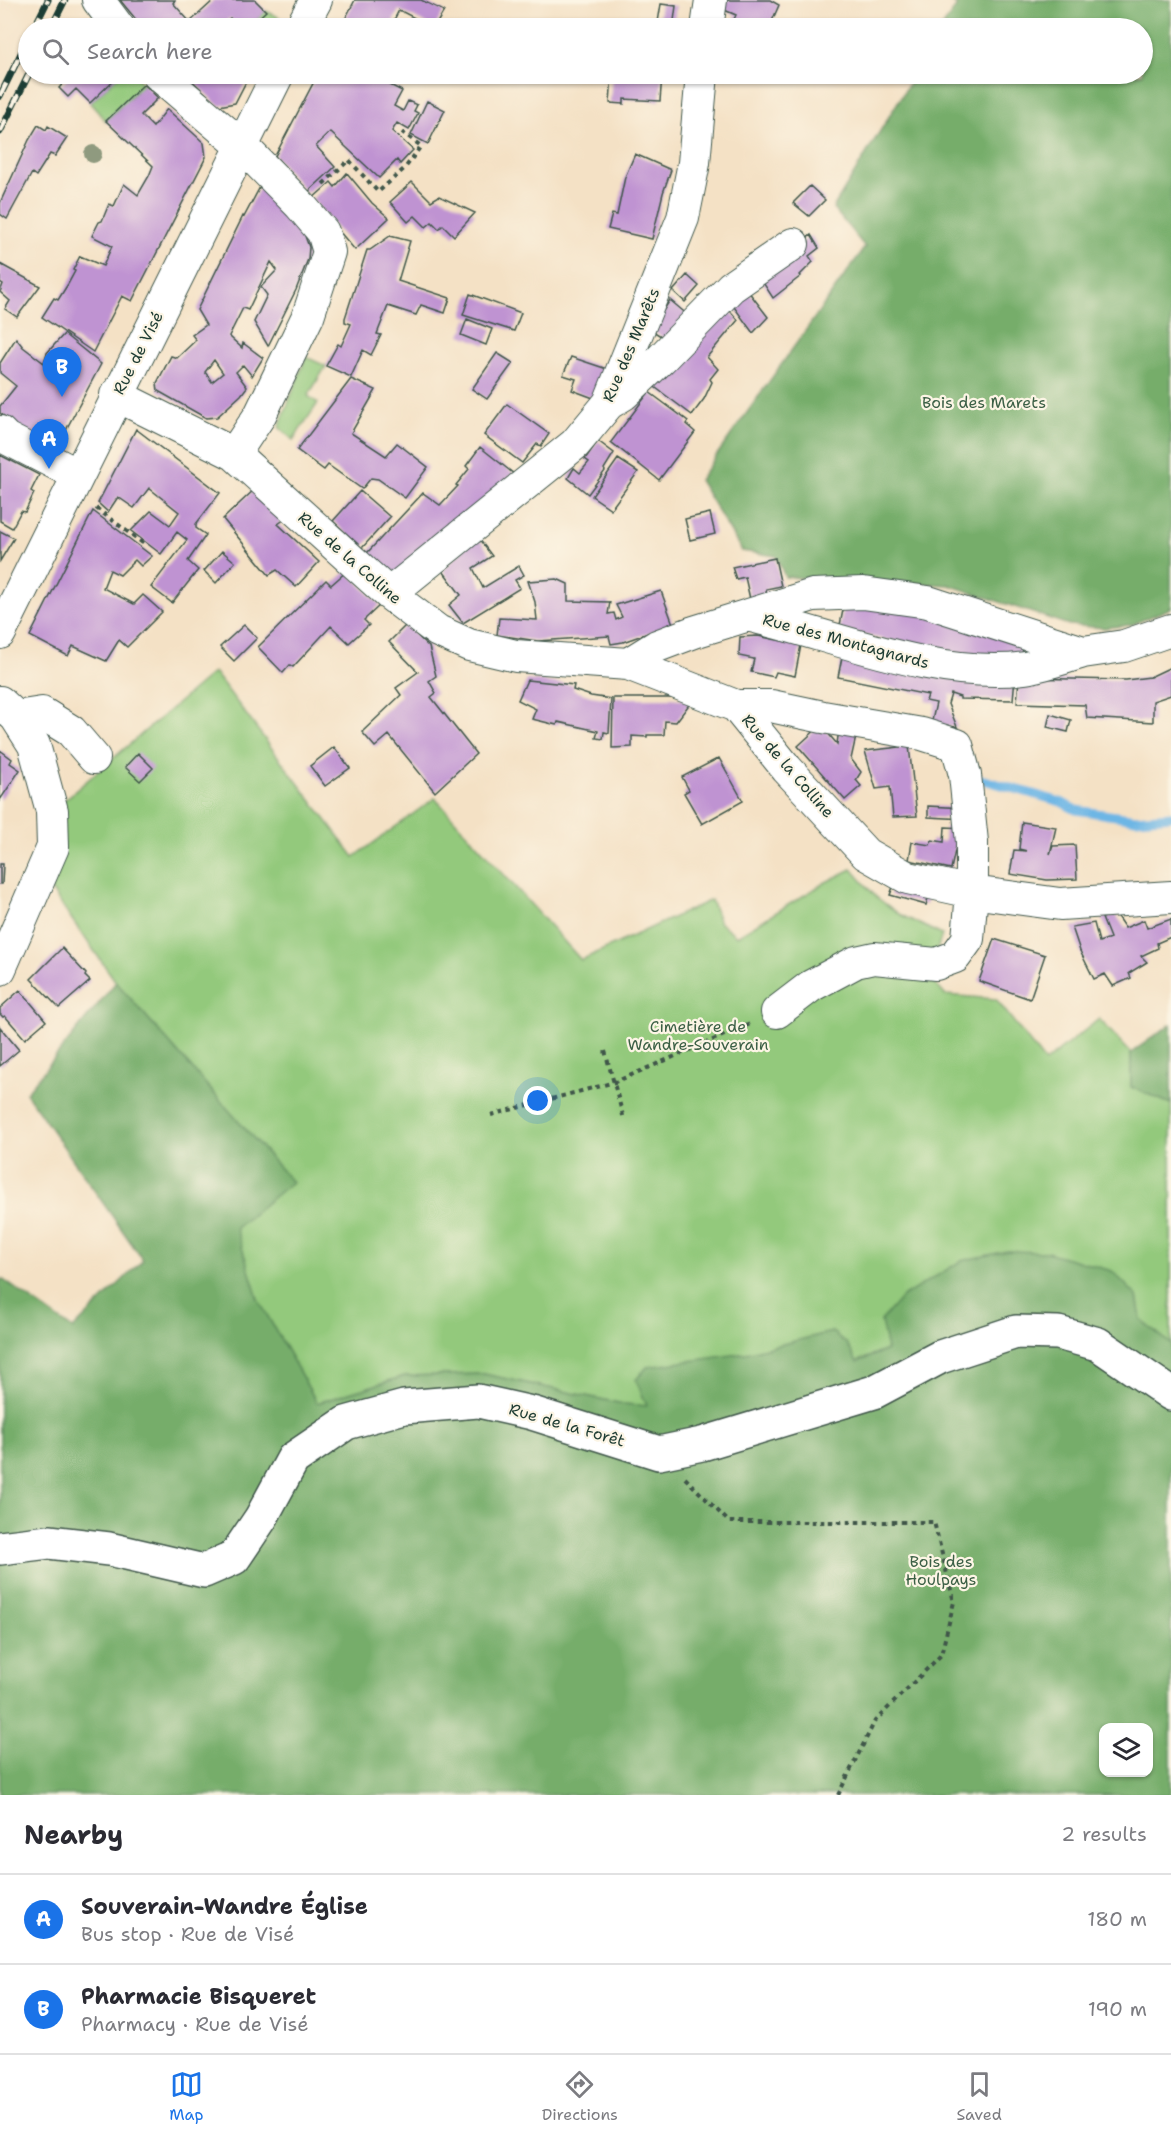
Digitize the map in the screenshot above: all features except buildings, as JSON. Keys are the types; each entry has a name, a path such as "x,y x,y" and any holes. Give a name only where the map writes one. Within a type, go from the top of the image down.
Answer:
{"main road":[{"name":"Rue de la Forêt","path":"0,1548 49,1542 109,1550 204,1571 234,1558 261,1518 293,1460 346,1424 404,1407 478,1401 532,1413 658,1453 702,1444 874,1392 940,1357 1016,1332 1058,1333 1098,1344 1171,1394"}],"street":[{"path":"98,0 112,18"},
{"path":"306,18 316,0"},
{"path":"708,18 711,0"},
{"path":"170,84 241,145 300,205 323,232 329,252 308,316 260,415 234,454"},
{"name":"Rue de Visé","path":"0,633 116,395 273,84"},
{"name":"Rue des Marêts","path":"388,594 575,444 609,403 683,218 694,163 701,84"},
{"path":"609,403 624,394 661,359 731,287 793,244"},
{"name":"Rue de la Colline","path":"116,395 234,454 388,594 438,631 469,645 516,656 628,664 736,706 787,769 866,854 908,878 972,892 1060,904 1171,897"},
{"path":"0,432 6,438 78,475"},
{"name":"Rue des Montagnards","path":"628,664 657,646 694,632 813,595 863,593 928,602 1083,652"},
{"name":"Rue des Montagnards","path":"750,616 903,658 938,665 980,669 1024,668 1083,652 1124,646 1171,630"},
{"path":"736,706 771,706 922,734 957,745 965,775 972,842 972,892 968,939 955,957 936,964 874,958 856,962 811,986 777,1012"},
{"path":"8,709 42,713 71,731 94,758"},
{"path":"0,969 53,847 52,811 34,745 8,709"}],"path":[{"path":"300,205 349,160 378,192 405,168 421,146 402,132"},
{"path":"88,504 96,507 144,544"},
{"path":"491,1115 615,1082 777,1012"},
{"path":"605,1051 624,1119"},
{"path":"658,1453 729,1522 934,1522 954,1602 941,1654 875,1721 838,1795"}],"green space":[{"name":"Bois des Marets","path":"948,0 1171,0 1171,608 1131,625 1104,628 1069,625 949,585 785,577 776,556 742,551 699,480 865,247 833,208 909,84 1153,84 1153,18 949,18 957,5"},
{"path":"266,11 279,17 278,18 259,18"},
{"path":"110,84 144,84 106,121 90,103"},
{"path":"306,357 326,366 308,396 318,403 293,440 279,427"},
{"name":"Cimetière de Wandre-Souverain","path":"214,672 354,857 435,798 581,960 711,900 720,923 737,936 826,882 852,869 875,896 899,914 942,935 928,976 945,995 996,999 1045,1062 1099,1019 1131,1053 1131,1087 1171,1104 1171,1344 1141,1320 1137,1296 887,1350 856,1362 847,1344 832,1332 746,1353 647,1406 623,1404 484,1374 405,1376 317,1403 258,1299 235,1228 291,1182 116,982 49,887 61,803"},
{"name":"Bois des Houlpays","path":"116,982 292,1182 236,1228 258,1299 317,1403 405,1376 484,1374 623,1404 647,1406 636,1380 647,1367 746,1353 832,1332 847,1344 857,1362 887,1350 881,1321 902,1297 961,1261 1007,1251 1047,1252 1112,1271 1137,1296 1141,1320 1171,1344 1171,1795 0,1795 0,1281 2,1279 73,1329 143,1260 26,1093"},
{"path":"1171,1024 1171,1104 1131,1087 1131,1053"}],"waterway":[{"path":"970,776 1061,802 1076,810 1136,819 1171,816"}],"railway":[{"path":"39,18 48,0"},
{"path":"56,18 65,0"},
{"path":"0,96 18,59"},
{"path":"0,132 24,84"}],"place":[{"name":"Pharmacie Bisqueret","path":"62,397"},
{"name":"Souverain-Wandre Église","path":"49,469"}]}
